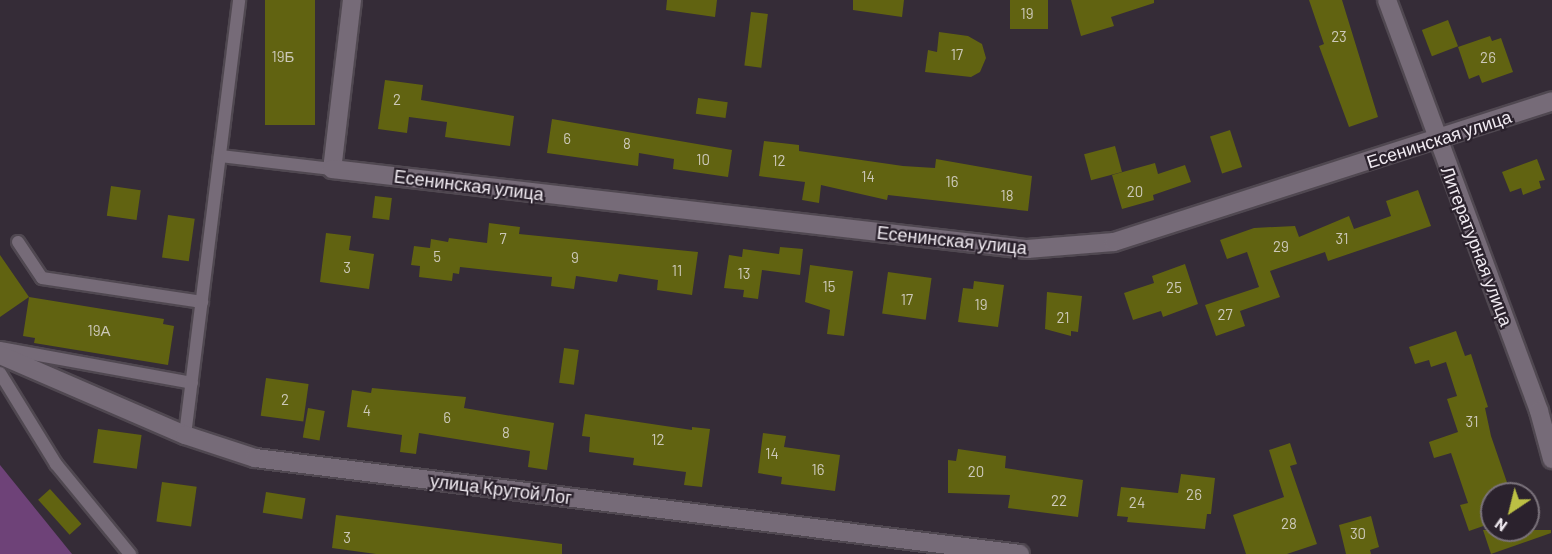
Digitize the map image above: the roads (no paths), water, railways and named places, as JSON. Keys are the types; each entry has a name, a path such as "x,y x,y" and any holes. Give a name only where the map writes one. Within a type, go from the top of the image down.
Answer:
{"street":[{"path":"332,169 351,0"},
{"name":"Литературная улица","path":"1387,0 1437,141 1545,410 1552,459"},
{"name":"Есенинская улица","path":"332,169 1027,249 1071,249 1114,242 1437,141 1552,101"},
{"name":"улица Крутой Лог","path":"0,355 185,435 255,458 1020,554"}],"lane":[{"path":"185,435 239,0"},
{"path":"220,156 332,169"},
{"path":"18,242 42,278 202,302"},
{"path":"0,348 192,383"},
{"path":"0,373 56,464 130,554"}]}
